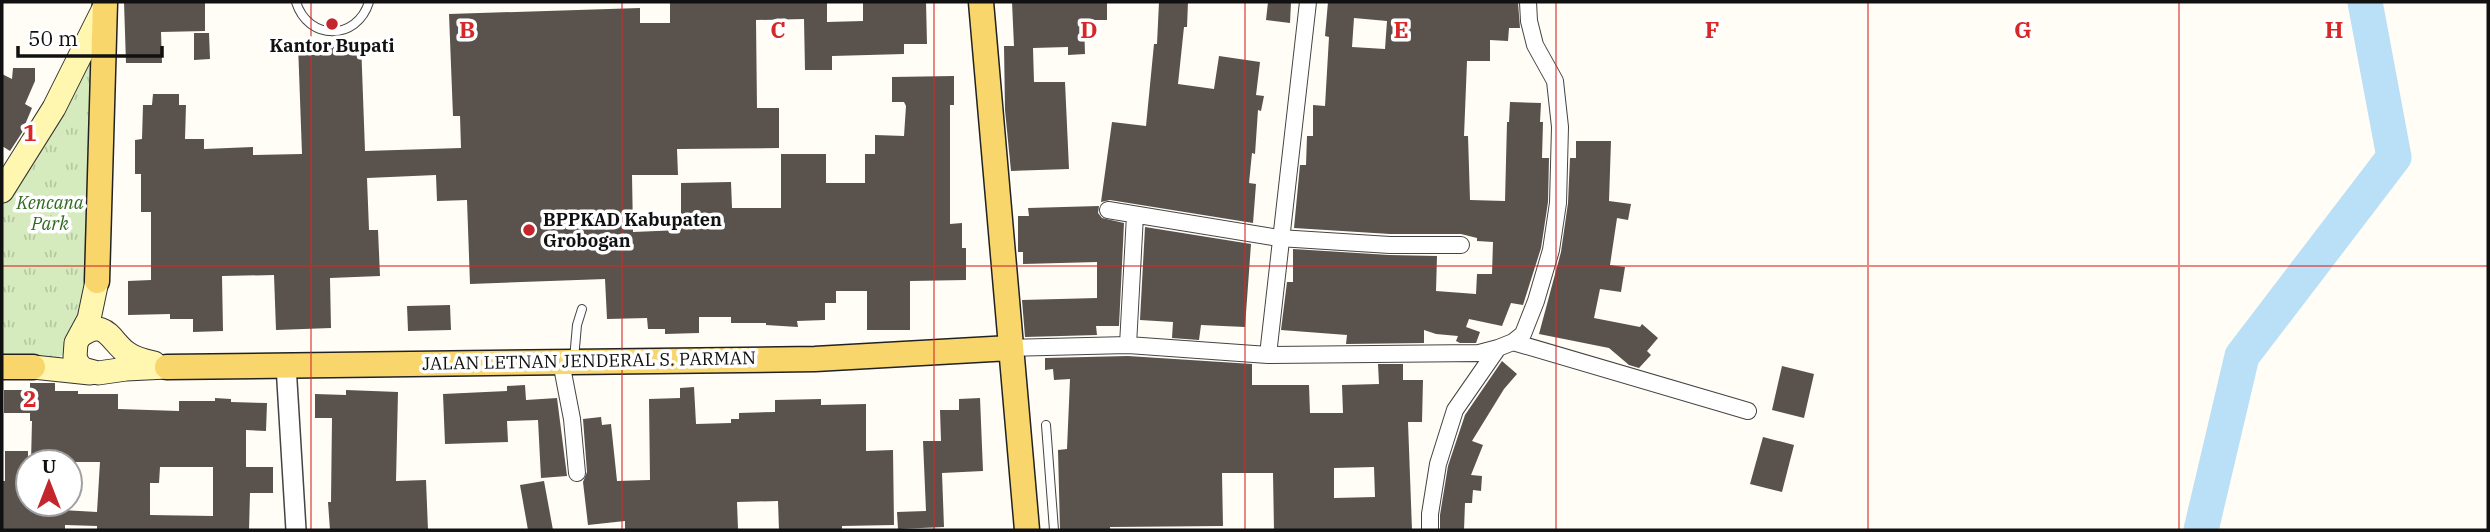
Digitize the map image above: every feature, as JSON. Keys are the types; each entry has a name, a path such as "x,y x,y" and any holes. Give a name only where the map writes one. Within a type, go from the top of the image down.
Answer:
{"main road":[{"path":"981,2 1027,530"},
{"path":"2,191 54,108 105,4"},
{"path":"105,4 97,281 93,307 78,339 75,357 78,364 94,373 167,367"},
{"path":"2,367 94,373 105,372 115,363 118,349 101,307 97,281"},
{"path":"33,367 65,354 86,332 100,330 115,340 127,353 167,367"},
{"name":"JALAN LETNAN JENDERAL S. PARMAN","path":"167,367 815,359 1010,348"}],"street":[{"path":"1268,355 1279,238 1308,2"},
{"path":"1010,348 1129,345 1268,355 1479,353 1505,345 1523,334 1551,250 1558,203 1560,127 1555,81 1535,45 1528,2"},
{"path":"1108,210 1279,238 1391,245 1461,245"},
{"path":"1129,345 1135,215"},
{"path":"1505,345 1748,411"},
{"path":"1430,530 1438,464 1455,410 1505,345"},
{"path":"567,362 577,473"},
{"path":"286,365 296,530"}],"lane":[{"path":"296,2 306,21 315,27 337,32 357,23 369,2"},
{"path":"567,362 582,309"},
{"path":"1046,425 1054,530"}],"green space":[{"name":"Kencana Park","path":"104,9 97,281 65,354 50,362 2,367 2,194"}],"building":[{"path":"124,2 205,2 205,31 161,32 162,63 126,63"},
{"path":"670,2 827,2 827,22 863,21 863,2 926,2 927,44 904,44 904,54 832,56 832,70 805,70 804,19 756,20 757,108 779,108 779,148 677,149 678,175 632,175 633,232 681,230 681,183 731,182 732,208 781,208 781,154 826,154 826,183 865,183 865,154 875,154 875,135 904,136 906,106 904,102 892,102 892,77 954,76 954,105 950,105 950,224 962,223 962,248 966,248 966,280 910,281 910,330 867,330 867,291 836,291 836,303 825,303 825,320 797,321 798,327 731,323 731,317 699,317 699,333 665,334 665,329 648,329 647,318 607,319 605,279 470,284 467,200 437,201 436,175 367,178 369,230 378,230 380,276 330,278 331,328 276,330 274,275 222,276 223,331 193,332 193,319 170,319 170,314 128,315 128,281 151,280 151,212 141,212 141,174 135,174 135,140 142,139 143,105 152,105 153,94 179,94 179,105 186,105 185,139 204,139 204,149 253,147 253,155 302,154 298,44 361,42 365,151 461,148 460,116 453,116 449,14 640,8 640,23 670,23"},
{"path":"1012,2 1107,2 1107,20 1084,20 1085,54 1068,55 1068,47 1033,48 1034,82 1065,82 1069,169 1011,171 1005,110 1004,46 1014,46"},
{"path":"1159,2 1188,2 1178,84 1214,89 1219,56 1260,62 1256,95 1264,96 1261,111 1258,110 1255,154 1252,153 1249,183 1256,184 1253,223 1110,200 1101,202 1112,122 1146,126 1154,44 1157,44"},
{"path":"1268,2 1291,2 1290,23 1266,20"},
{"path":"1328,2 1518,2 1520,28 1509,28 1508,41 1490,40 1490,61 1467,61 1464,136 1468,136 1470,200 1505,201 1510,102 1541,103 1542,158 1549,158 1548,202 1541,248 1523,305 1511,303 1502,326 1469,319 1466,327 1480,332 1476,343 1460,343 1456,341 1458,336 1424,330 1424,343 1346,344 1347,335 1281,330 1287,282 1293,282 1293,249 1437,256 1436,291 1476,294 1477,274 1492,274 1493,242 1477,241 1477,238 1461,234 1390,234 1294,228 1300,165 1306,165 1307,136 1313,136 1313,105 1325,106 1329,37 1325,36","holes":["1354,18 1387,21 1385,49 1352,47"]},
{"path":"194,33 209,33 210,59 194,60"},
{"path":"13,68 35,68 35,81 25,104 32,108 25,128 10,151 2,146 2,74 12,79"},
{"path":"1576,141 1611,141 1609,201 1631,204 1628,220 1617,218 1610,265 1625,267 1621,292 1600,289 1594,318 1640,327 1642,324 1658,338 1647,351 1651,355 1639,368 1629,365 1609,348 1539,334 1561,252 1568,203 1570,158 1576,158"},
{"path":"1099,206 1098,213 1102,218 1124,223 1119,326 1096,326 1097,335 1025,337 1022,300 1097,298 1097,262 1023,264 1023,252 1018,252 1018,216 1029,216 1028,208"},
{"path":"1145,227 1251,244 1245,327 1201,325 1199,340 1172,338 1173,322 1140,320"},
{"path":"450,305 451,330 408,331 407,306"},
{"path":"1128,356 1252,364 1252,385 1309,385 1310,413 1343,413 1342,385 1379,384 1378,364 1403,364 1403,380 1423,380 1422,422 1408,422 1412,530 1274,530 1273,473 1222,473 1223,526 1060,530 1058,450 1067,449 1070,379 1054,380 1053,369 1045,370 1045,358","holes":["1374,467 1375,497 1334,498 1334,468"]},
{"path":"1502,361 1517,374 1504,389 1472,441 1483,445 1471,475 1482,476 1481,491 1473,490 1472,503 1465,503 1464,530 1440,530 1448,466 1465,415"},
{"path":"1782,366 1814,374 1804,418 1772,410"},
{"path":"30,383 55,383 55,391 118,394 118,409 179,411 179,401 215,401 215,398 231,399 231,402 267,403 266,431 246,430 246,467 273,467 273,493 250,493 249,530 97,530 97,526 65,525 65,530 2,530 5,451 14,451 14,518 84,518 84,511 97,512 100,462 84,462 84,448 31,448 30,413 4,413 4,390 30,390","holes":["160,467 213,467 213,516 150,515 150,483 159,483"]},
{"path":"525,385 526,400 557,398 567,476 541,478 538,420 507,421 508,442 445,444 443,394 507,391 507,386"},
{"path":"694,387 696,424 731,423 731,419 739,419 739,413 775,412 775,400 821,399 821,405 866,404 866,451 893,450 894,525 842,526 842,530 779,530 778,501 737,502 738,529 625,530 625,521 588,525 583,482 587,472 583,419 601,417 602,425 611,424 617,481 650,480 649,399 680,398 680,388"},
{"path":"346,390 398,392 396,481 426,480 428,530 330,530 328,502 331,502 332,418 315,418 315,394 346,395"},
{"path":"980,398 983,471 942,473 944,527 898,529 897,512 926,511 923,441 941,441 940,410 959,410 959,399"},
{"path":"1763,437 1794,445 1782,492 1750,484"},
{"path":"544,481 553,530 528,530 520,485"}],"waterway":[{"path":"2201,530 2242,356 2394,157 2365,2"}],"place":[{"name":"Kantor Bupati","path":"332,24"},
{"name":"BPPKAD Kabupaten Grobogan","path":"529,230"}]}
